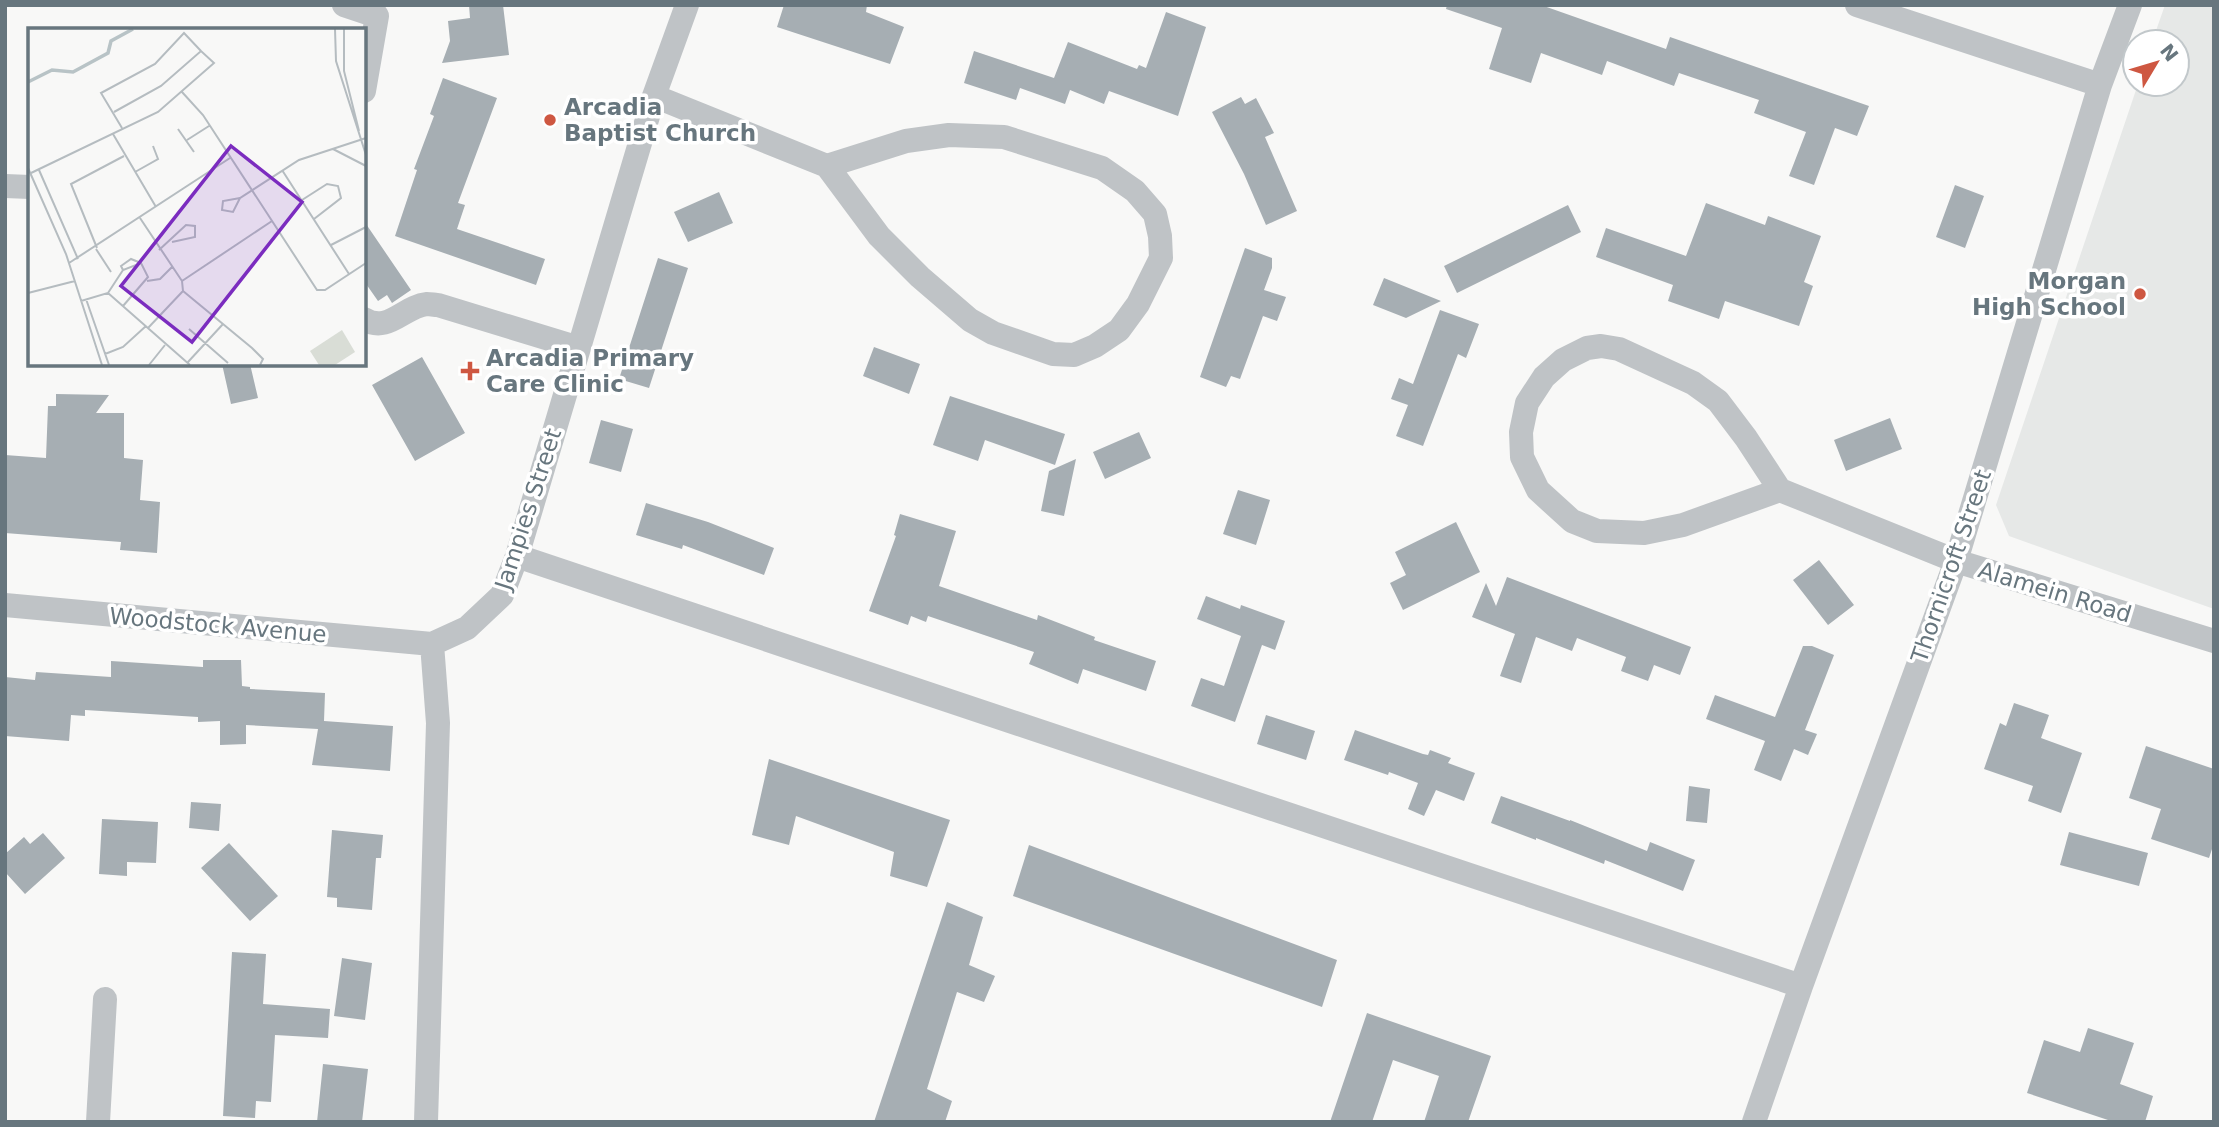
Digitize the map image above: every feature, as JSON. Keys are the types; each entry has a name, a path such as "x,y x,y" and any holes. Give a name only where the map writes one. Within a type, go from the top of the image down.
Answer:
{"street":[{"path":"344,5 377,11 366,79"},
{"name":"Jampies Street","path":"432,644 467,628 502,595 517,556 654,96 687,5"},
{"path":"1857,5 2100,85"},
{"name":"Thornicroft Street","path":"1754,1122 1956,561 2100,85 2130,5"},
{"path":"654,96 827,166 879,236 920,277 970,320 993,333 1053,354 1074,355 1096,346 1119,330 1138,304 1161,258 1155,214 1135,191 1102,168 1004,137 949,135 906,141 827,166"},
{"path":"5,186 28,187"},
{"path":"366,320 387,324 412,309 426,304 438,305 579,348"},
{"path":"1601,345 1619,349 1693,383 1718,401 1780,490 1683,525 1644,533 1597,531 1572,520 1538,490 1522,457 1521,432 1527,403 1544,377 1563,360 1587,348 1601,345"},
{"name":"Alamein Road","path":"1780,490 1956,561 2214,641"},
{"path":"517,556 1801,986"},
{"name":"Woodstock Avenue","path":"5,606 432,644"},
{"path":"426,1122 438,723 432,644"},
{"path":"97,1122 105,999"}],"shaded area":[{"name":"Morgan High School","path":"2165,5 2214,5 2214,609 2009,536 1996,505 2133,98 2191,98 2191,28 2157,28"}],"building":[{"path":"469,5 503,5 509,55 442,63 450,41 448,21 470,18"},
{"path":"784,5 867,5 866,12 904,27 890,64 777,27"},
{"path":"1447,5 1541,5 1666,49 1670,37 1869,106 1857,136 1835,128 1814,185 1789,176 1806,132 1754,113 1759,100 1679,73 1674,86 1607,61 1602,75 1541,53 1531,83 1489,69 1502,28 1446,9"},
{"path":"1166,12 1206,27 1178,116 1109,91 1104,104 1070,90 1065,104 1020,88 1016,100 964,83 974,51 1054,78 1068,42 1137,69 1139,65 1146,68"},
{"path":"443,78 497,98 458,203 465,205 457,229 545,259 536,285 395,236 417,170 414,169 434,116 430,114"},
{"path":"1241,97 1245,104 1256,98 1274,133 1265,137 1297,211 1266,225 1244,174 1212,112"},
{"path":"1955,185 1984,196 1965,248 1936,237"},
{"path":"719,192 733,223 688,242 674,212"},
{"path":"1706,203 1765,225 1768,216 1821,236 1804,282 1813,286 1799,326 1725,301 1719,319 1668,301 1673,285 1596,257 1606,228 1686,256"},
{"path":"1568,205 1581,232 1457,293 1444,266"},
{"path":"366,224 411,290 392,303 387,295 378,301 366,284"},
{"path":"1245,248 1272,258 1272,268 1264,290 1286,297 1277,321 1263,316 1240,379 1231,376 1226,387 1200,377"},
{"path":"658,258 688,268 649,388 619,379"},
{"path":"1384,278 1441,301 1406,318 1373,305"},
{"path":"1440,310 1479,324 1466,358 1458,354 1423,446 1396,436 1408,405 1391,399 1399,378 1413,384"},
{"path":"874,347 920,364 909,394 863,376"},
{"path":"422,357 465,433 415,461 372,385"},
{"path":"222,366 250,366 258,398 231,404"},
{"path":"56,394 109,395 96,413 124,413 124,458 143,460 140,500 160,502 157,553 120,550 121,542 5,533 5,455 46,458 48,406 56,406"},
{"path":"950,396 1065,434 1055,465 985,440 978,461 933,445"},
{"path":"1890,418 1902,449 1846,471 1834,440"},
{"path":"601,420 633,429 621,472 589,463"},
{"path":"1139,432 1151,458 1105,479 1093,452"},
{"path":"1076,459 1064,516 1041,511 1049,471"},
{"path":"1238,490 1270,500 1256,545 1223,534"},
{"path":"646,503 708,522 774,548 764,575 683,545 682,549 636,535"},
{"path":"900,514 956,531 939,586 1037,620 1038,615 1095,637 1094,640 1156,661 1146,691 1083,669 1078,684 1029,664 1034,652 928,616 926,622 911,616 908,625 869,611 896,536 894,535"},
{"path":"1456,522 1480,572 1403,610 1390,583 1406,575 1395,552"},
{"path":"1819,560 1854,605 1828,625 1793,580"},
{"path":"1507,577 1691,647 1680,675 1654,665 1648,681 1621,671 1626,657 1577,638 1572,651 1536,637 1521,683 1500,676 1515,634 1472,617 1486,583 1496,606"},
{"path":"1206,596 1240,609 1241,605 1285,621 1275,650 1262,645 1235,722 1191,706 1201,678 1224,686 1241,636 1197,619"},
{"path":"1803,646 1812,646 1834,655 1805,730 1817,734 1808,755 1794,749 1781,781 1754,770 1765,741 1706,719 1715,695 1775,717"},
{"path":"203,660 241,660 242,686 250,689 325,693 324,721 393,726 390,771 312,765 318,729 246,725 246,744 220,745 220,721 198,722 198,717 85,710 85,716 71,715 69,741 5,736 5,677 35,680 36,672 111,677 111,661 203,667"},
{"path":"2014,703 2049,715 2041,738 2082,753 2061,813 2028,801 2033,786 1984,769 2000,723 2006,726"},
{"path":"1266,715 1315,731 1306,760 1257,744"},
{"path":"1355,730 1423,754 1428,755 1430,750 1451,758 1448,763 1475,773 1464,801 1436,790 1424,816 1408,809 1418,783 1344,760"},
{"path":"2146,746 2214,769 2214,843 2209,858 2151,839 2161,809 2129,798"},
{"path":"769,759 950,820 927,887 890,876 894,852 796,816 789,845 752,835"},
{"path":"1689,786 1710,789 1707,823 1686,821"},
{"path":"1501,796 1647,851 1650,842 1695,860 1683,891 1605,860 1604,864 1491,823"},
{"path":"191,802 221,804 219,831 189,828"},
{"path":"102,819 158,822 156,863 127,862 127,876 99,874"},
{"path":"332,830 383,835 381,858 376,858 372,910 337,907 337,898 327,897"},
{"path":"2069,832 2148,853 2139,886 2060,865"},
{"path":"43,833 65,858 25,894 5,872 5,854 24,837 30,844"},
{"path":"229,843 278,896 250,921 201,868"},
{"path":"1029,845 1337,960 1322,1007 1013,896"},
{"path":"947,902 983,917 969,965 995,976 984,1002 957,992 927,1089 952,1101 945,1122 874,1122"},
{"path":"232,952 266,954 263,1004 330,1009 328,1038 275,1035 271,1102 256,1101 255,1118 223,1116"},
{"path":"342,958 372,963 365,1020 334,1016"},
{"path":"1367,1013 1491,1056 1468,1122 1424,1122 1439,1076 1393,1060 1372,1122 1330,1122"},
{"path":"2088,1028 2134,1043 2120,1084 2153,1096 2145,1122 2114,1122 2027,1093 2044,1040 2080,1052"},
{"path":"323,1064 368,1069 362,1122 317,1122"}],"place":[{"name":"Arcadia Baptist Church","path":"550,120"},
{"name":"Morgan High School","path":"2140,294"},
{"name":"Arcadia Primary Care Clinic","path":"470,371"}]}
